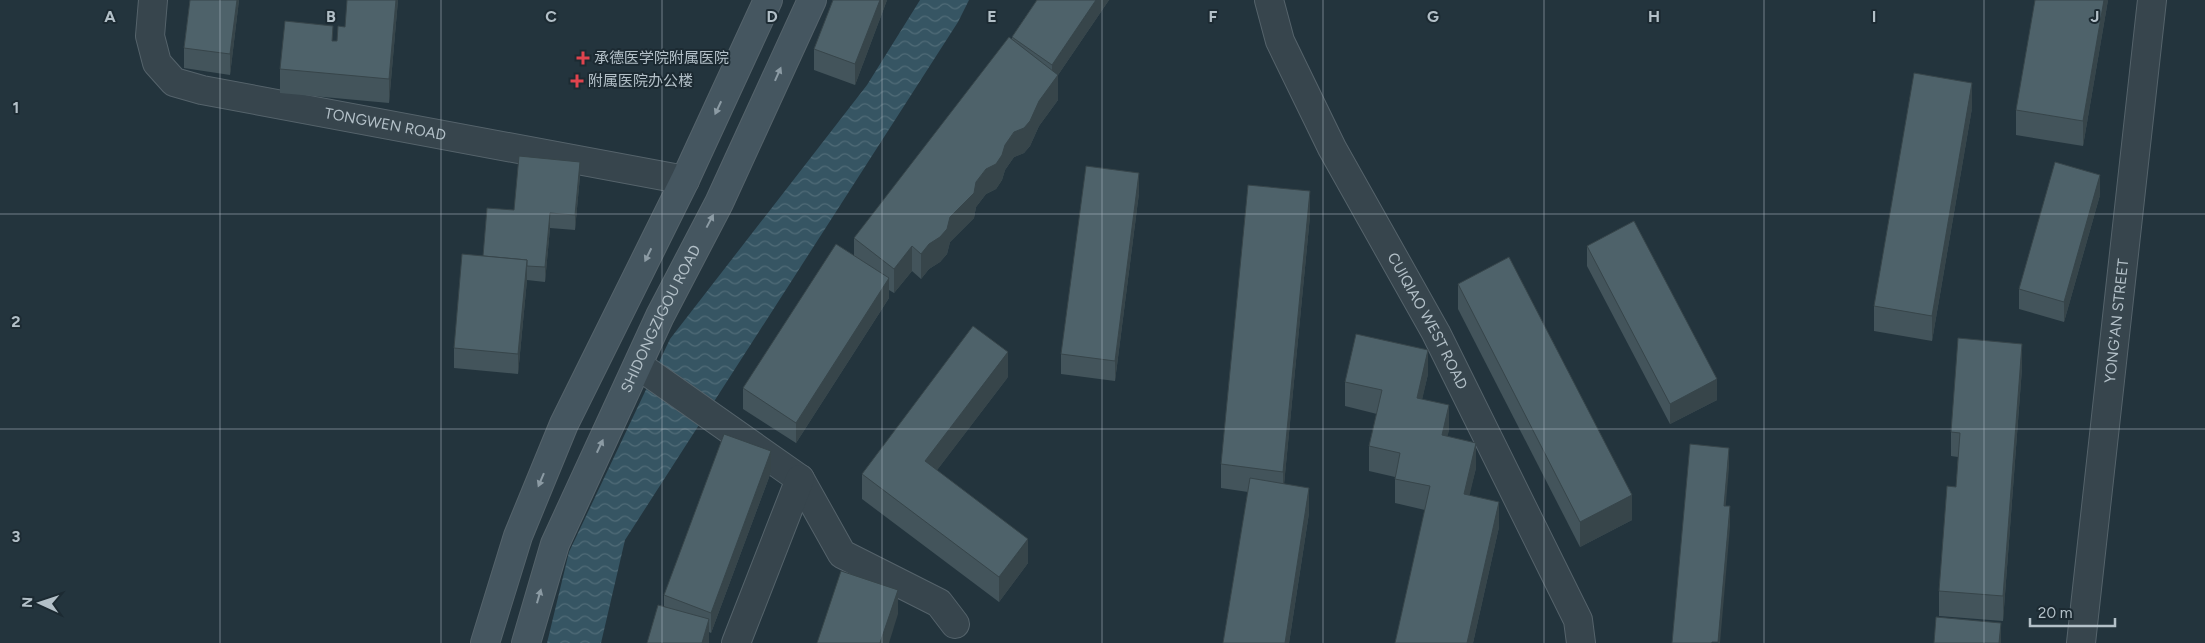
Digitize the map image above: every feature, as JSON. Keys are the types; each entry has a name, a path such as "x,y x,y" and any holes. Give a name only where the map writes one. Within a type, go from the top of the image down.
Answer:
{"main road":[{"path":"485,643 518,536 564,424 685,180 768,0"},
{"name":"SHIDONGZIGOU ROAD","path":"526,643 555,544 645,369 660,316 719,203 812,0"}],"street":[{"name":"TONGWEN ROAD","path":"153,0 150,36 157,63 174,82 211,92 685,180"},
{"name":"CUIQIAO WEST ROAD","path":"1269,0 1280,41 1332,148 1436,333 1578,620 1581,643"},
{"name":"YONG'AN STREET","path":"2080,643 2152,0"},
{"path":"645,369 800,479 842,554 939,603 955,624"},
{"path":"736,643 800,479"}],"water":[{"path":"920,0 969,0 958,22 625,540 601,643 547,643 569,552 670,339 867,85"}],"building":[{"path":"190,0 237,0 230,54 184,48"},
{"path":"347,0 396,0 389,79 280,69 285,21 333,26 332,41 337,41 338,26 345,27"},
{"path":"833,0 880,0 855,64 814,49"},
{"path":"1037,0 1096,0 1052,65 1012,37"},
{"path":"2035,0 2104,0 2083,121 2016,110"},
{"path":"1009,37 1058,75 1039,101 1030,121 1024,128 1014,132 996,164 986,169 976,182 974,193 950,217 947,229 940,237 929,244 921,254 912,246 894,269 854,238"},
{"path":"1914,73 1972,83 1932,316 1874,306"},
{"path":"519,156 580,162 575,215 550,213 545,267 527,266 527,260 483,256 487,208 514,210"},
{"path":"2055,162 2100,175 2064,302 2019,289"},
{"path":"1086,166 1139,173 1115,361 1061,354"},
{"path":"1248,185 1310,191 1283,472 1221,464"},
{"path":"1634,221 1717,379 1670,404 1587,246"},
{"path":"836,244 889,278 796,423 743,388"},
{"path":"462,254 527,260 518,354 454,348"},
{"path":"1509,257 1632,495 1580,522 1458,284"},
{"path":"973,326 1008,352 925,461 1028,539 999,577 862,474"},
{"path":"1356,334 1428,350 1417,398 1449,405 1442,435 1476,443 1464,494 1499,502 1467,643 1395,643 1430,486 1395,479 1400,453 1369,446 1382,390 1345,382"},
{"path":"1958,338 2022,344 2003,596 1939,591 1947,486 1956,487 1960,433 1951,432"},
{"path":"724,434 771,451 711,613 664,595"},
{"path":"1690,444 1729,448 1724,506 1730,506 1718,642 1711,643 1672,643"},
{"path":"1250,478 1309,488 1285,643 1223,643"},
{"path":"841,571 898,590 880,643 817,643"},
{"path":"658,605 709,619 702,643 647,643"},
{"path":"1936,617 2001,623 1999,643 1934,643"}],"place":[{"name":"承德医学院附属医院","path":"583,58"},
{"name":"附属医院办公楼","path":"577,81"}]}
